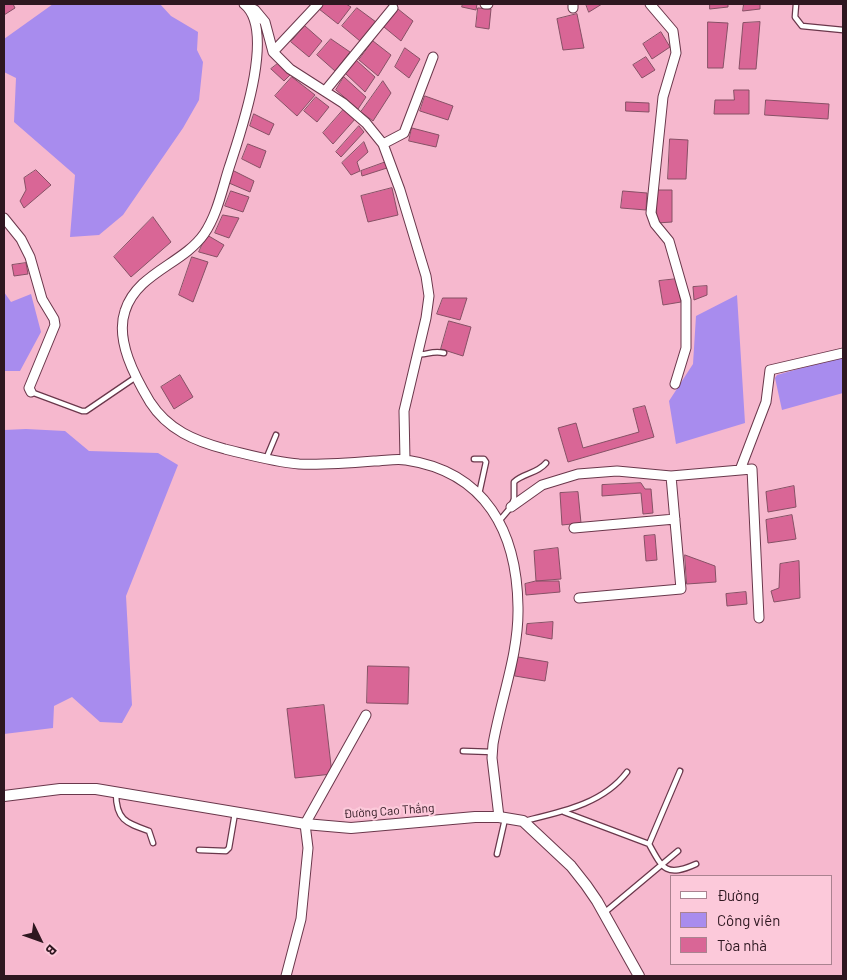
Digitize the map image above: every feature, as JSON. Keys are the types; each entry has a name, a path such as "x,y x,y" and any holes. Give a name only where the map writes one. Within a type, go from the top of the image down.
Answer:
{"street":[{"path":"273,52 318,4"},
{"path":"650,4 673,31 676,54 662,97 651,213 655,224 670,241 686,300 686,348 675,384"},
{"path":"247,6 255,10 265,22 273,52 290,69 325,91 366,123 383,144 400,190 428,287 428,306 404,411 405,460"},
{"path":"247,6 256,24 255,74 252,95 214,216 196,244 147,280 136,291 124,312 123,341 136,377 156,411 185,435 197,441 266,459 318,464 405,460 453,476 479,494 500,520 510,547 514,566 518,608 515,652 493,752 502,818"},
{"path":"325,91 393,8"},
{"path":"383,144 404,133 433,57"},
{"path":"4,218 21,240 30,257 42,299 54,318 55,325 29,388 31,392"},
{"path":"740,470 766,402 770,370 843,353"},
{"path":"510,507 542,485 578,474 617,472 671,476 752,469 759,618"},
{"path":"579,598 681,588 671,476"},
{"path":"574,528 675,519"},
{"path":"286,976 301,919 308,848 305,824 366,715"},
{"name":"Đường Cao Thắng","path":"4,796 60,789 96,789 305,824 357,828 502,818 523,821"},
{"path":"523,821 571,866 604,913 639,976"}],"lane":[{"path":"796,4 796,21 802,26 843,30"},
{"path":"417,354 422,356 434,351 444,353"},
{"path":"31,392 82,411 136,377"},
{"path":"266,459 276,435"},
{"path":"474,459 484,459 486,462 479,494"},
{"path":"500,520 514,500 514,482 518,478 538,471 546,463"},
{"path":"463,751 493,752"},
{"path":"649,844 680,771"},
{"path":"523,821 564,812 613,788 627,772"},
{"path":"116,791 116,808 119,814 132,826 149,831 153,843"},
{"path":"199,850 226,850 229,848 235,812"},
{"path":"564,812 649,844 660,865 673,872 696,864"},
{"path":"497,854 502,818"},
{"path":"604,913 678,851"}],"green space":[{"path":"53,4 160,4 171,16 198,32 197,50 203,62 199,100 183,128 123,215 99,235 70,237 75,175 14,122 16,78 4,72 4,39"},
{"path":"4,292 11,302 31,294 41,332 20,371 4,371"},
{"path":"737,295 745,423 676,444 669,401 693,364 696,316"},
{"path":"843,356 843,393 782,410 775,378 777,375"},
{"path":"4,430 65,431 89,451 158,453 178,465 126,596 132,705 122,723 100,722 72,697 54,706 53,728 4,734"}],"building":[{"path":"4,4 13,4 15,8 4,15"},
{"path":"323,4 346,4 351,7 338,24 319,9"},
{"path":"463,4 477,4 476,10 462,7"},
{"path":"586,4 602,4 589,12"},
{"path":"710,4 728,4 728,7 710,9"},
{"path":"744,4 760,4 760,9 743,11"},
{"path":"357,8 376,22 360,41 342,26"},
{"path":"478,8 491,9 489,29 476,27"},
{"path":"398,9 413,21 401,41 384,27"},
{"path":"577,14 584,48 563,50 557,19"},
{"path":"708,22 728,23 723,68 708,68"},
{"path":"760,22 756,69 739,69 743,23"},
{"path":"305,26 322,41 309,57 291,42"},
{"path":"661,32 670,47 652,59 643,44"},
{"path":"331,39 350,52 335,71 317,55"},
{"path":"373,41 391,55 378,76 359,60"},
{"path":"405,48 420,59 409,78 395,67"},
{"path":"646,57 655,70 642,78 633,65"},
{"path":"356,60 375,77 365,92 346,74"},
{"path":"280,62 292,73 284,81 271,69"},
{"path":"292,77 315,95 297,116 275,96"},
{"path":"344,77 366,97 358,109 336,90"},
{"path":"383,81 391,93 373,121 361,112"},
{"path":"734,90 749,90 749,114 714,114 715,100 734,100"},
{"path":"425,96 453,106 448,120 420,111"},
{"path":"316,97 329,107 317,122 304,111"},
{"path":"766,100 829,104 828,119 765,115"},
{"path":"626,102 649,103 649,112 626,111"},
{"path":"344,109 356,118 333,144 323,133"},
{"path":"254,114 274,124 269,135 250,126"},
{"path":"359,126 364,132 341,157 336,152"},
{"path":"412,128 439,135 436,147 409,141"},
{"path":"670,139 688,140 686,179 668,179"},
{"path":"364,142 368,152 357,162 360,171 351,175 342,163"},
{"path":"248,144 266,151 260,168 242,159"},
{"path":"386,162 387,168 362,176 361,171"},
{"path":"36,170 51,185 24,208 20,201 26,190 24,178"},
{"path":"232,170 254,181 250,192 229,183"},
{"path":"392,188 398,215 368,222 361,196"},
{"path":"657,190 672,190 672,222 657,223"},
{"path":"231,191 249,197 243,212 225,206"},
{"path":"623,191 647,193 646,210 621,208"},
{"path":"223,215 239,218 229,238 215,233"},
{"path":"153,217 171,242 131,277 114,257"},
{"path":"207,235 224,245 217,257 199,252"},
{"path":"192,257 208,262 193,302 179,295"},
{"path":"26,263 28,274 14,276 12,265"},
{"path":"677,279 681,302 663,305 659,281"},
{"path":"707,286 707,295 694,300 693,287"},
{"path":"443,298 467,298 460,320 437,314"},
{"path":"449,321 471,327 463,356 441,349"},
{"path":"180,375 193,397 174,409 161,387"},
{"path":"645,406 654,437 568,462 558,428 576,423 583,448 639,432 633,409"},
{"path":"641,483 645,489 651,489 653,513 643,514 641,493 602,496 602,485"},
{"path":"794,486 796,507 768,512 766,492"},
{"path":"578,492 581,523 562,525 560,493"},
{"path":"792,515 796,539 768,543 766,520"},
{"path":"655,535 657,560 646,561 644,536"},
{"path":"558,548 561,579 536,581 534,551"},
{"path":"685,555 715,566 716,582 687,584"},
{"path":"799,561 800,598 774,602 771,591 779,588 780,564"},
{"path":"536,581 559,581 560,592 526,595 525,584"},
{"path":"746,592 747,604 727,606 726,594"},
{"path":"553,622 552,639 526,634 527,624"},
{"path":"518,657 548,662 545,681 515,676"},
{"path":"368,666 409,667 408,704 367,703"},
{"path":"324,705 332,774 295,778 287,709"}]}
